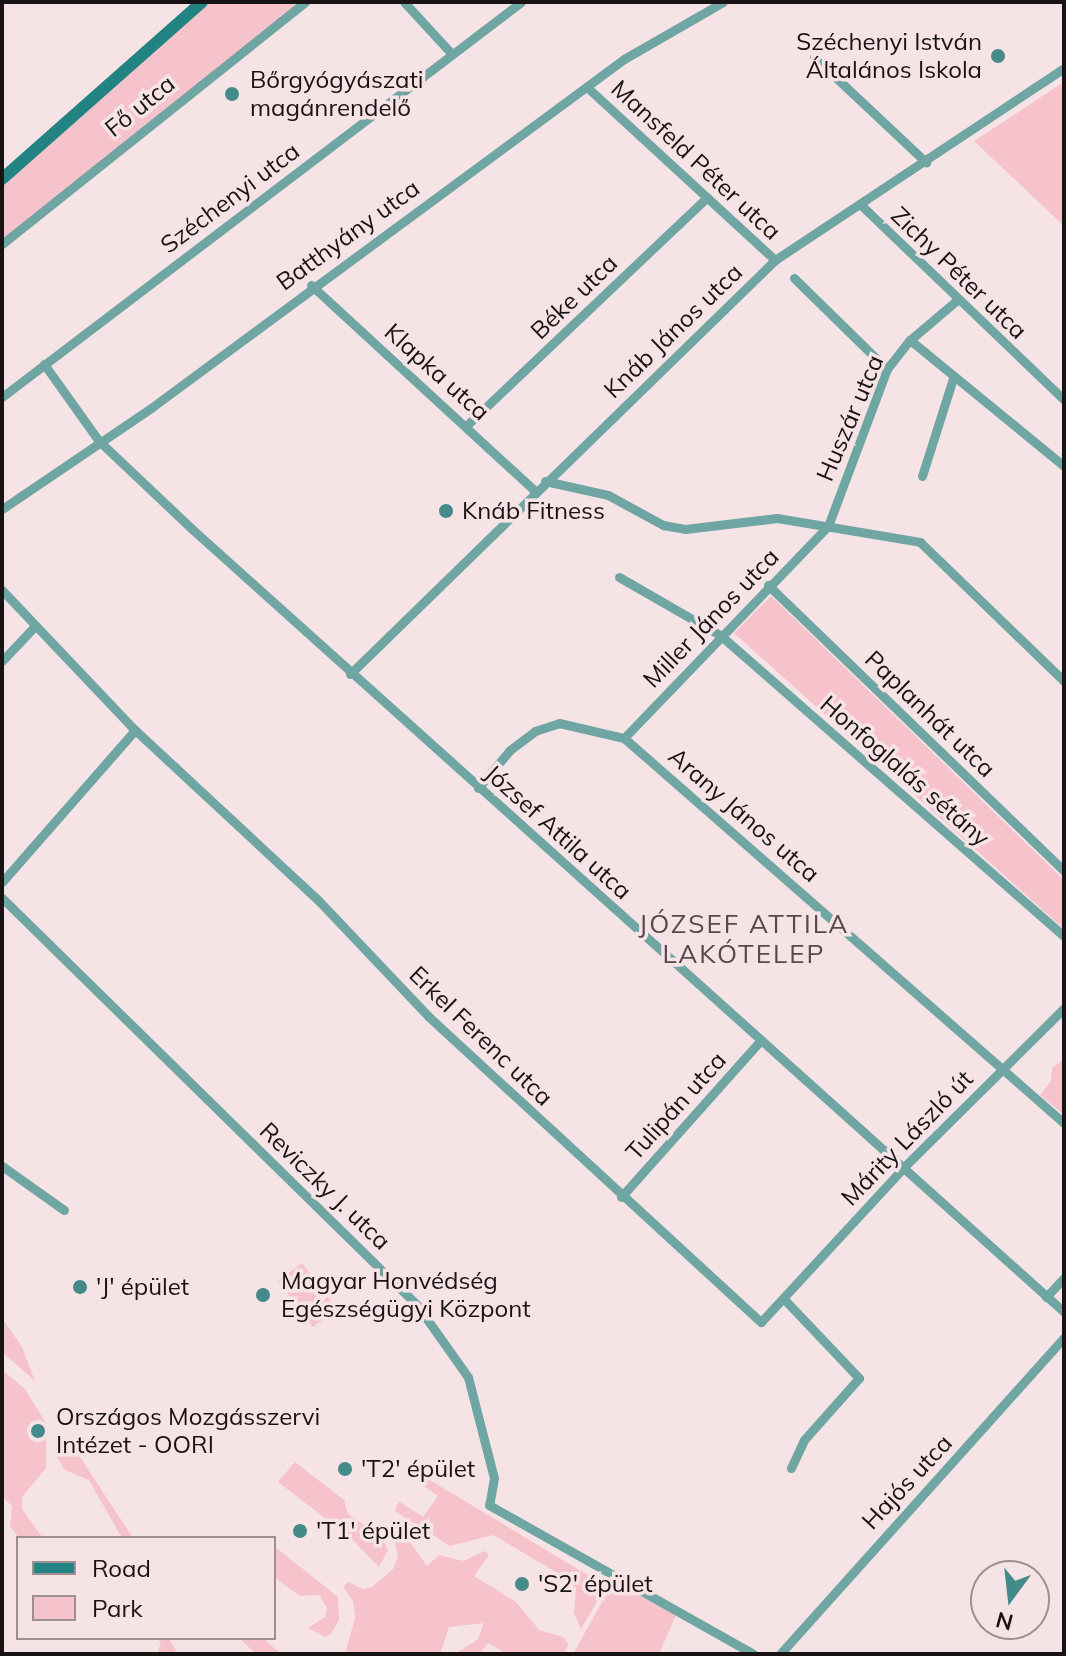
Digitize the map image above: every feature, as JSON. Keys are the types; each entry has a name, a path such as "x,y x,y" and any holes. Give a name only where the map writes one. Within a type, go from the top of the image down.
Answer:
{"main road":[{"name":"Fő utca","path":"2,179 202,2"}],"street":[{"name":"Fő utca","path":"2,244 305,2"},
{"path":"404,2 452,54"},
{"name":"Széchenyi utca","path":"2,397 521,2"},
{"name":"Batthyány utca","path":"2,509 589,89 624,59 723,2"},
{"path":"814,57 926,162"},
{"name":"Knáb János utca","path":"350,674 534,490 775,260 862,206 1064,68"},
{"name":"Mansfeld Péter utca","path":"589,89 775,260"},
{"name":"Béke utca","path":"467,425 707,197"},
{"name":"Zichy Péter utca","path":"862,206 956,301 1064,400"},
{"path":"794,278 887,369"},
{"name":"Klapka utca","path":"311,285 467,425 534,490"},
{"name":"Huszár utca","path":"828,526 887,369 910,340 956,301"},
{"path":"910,340 1064,466"},
{"name":"József Attila utca","path":"44,364 99,441 350,674 1064,1312"},
{"path":"922,476 953,378"},
{"path":"561,467 572,485"},
{"path":"545,481 572,485 685,529 777,518 895,534 920,542 1064,681"},
{"name":"Miller János utca","path":"624,738 828,526"},
{"name":"Honfoglalás sétány","path":"619,577 720,635 1064,936"},
{"name":"Paplanhát utca","path":"768,585 1064,871"},
{"name":"Erkel Ferenc utca","path":"2,590 135,730 319,901 429,1017 621,1197 761,1322 784,1299"},
{"path":"2,661 35,626"},
{"name":"Arany János utca","path":"478,788 510,750 535,731 559,723 624,738 695,795 1064,1123"},
{"path":"2,882 135,730"},
{"name":"Reviczky J. utca","path":"2,898 417,1305 468,1377 494,1478 489,1505 753,1654"},
{"name":"Márity László út","path":"784,1299 904,1167 1064,1008"},
{"name":"Tulipán utca","path":"621,1197 760,1041"},
{"path":"2,1166 64,1210"},
{"path":"1046,1297 1064,1278"},
{"path":"784,1299 859,1378 804,1440 791,1468"},
{"name":"Hajós utca","path":"780,1654 1064,1338"}],"green space":[{"path":"202,2 305,2 2,244 2,179"},
{"path":"1064,82 1064,226 974,141"},
{"path":"771,596 1064,880 1064,929 734,633"},
{"path":"1064,1059 1064,1115 1040,1095 1051,1081 1052,1068"},
{"path":"302,1263 337,1309 313,1327 278,1281"},
{"path":"2,1318 22,1347 35,1381 2,1352"},
{"path":"2,1370 25,1389 46,1423 46,1468 22,1497 22,1509 42,1536 18,1536 10,1526 12,1506 2,1496"},
{"path":"67,1437 132,1536 121,1536 89,1480 65,1470 57,1457"},
{"path":"295,1462 344,1500 348,1514 382,1537 388,1550 379,1567 350,1537 278,1482"},
{"path":"425,1477 606,1586 581,1629 574,1613 576,1588 556,1572 493,1535 450,1546 395,1511 399,1501 423,1517 438,1496 420,1483"},
{"path":"399,1527 427,1566 439,1555 463,1561 485,1551 489,1555 474,1576 516,1602 539,1630 563,1637 569,1644 563,1654 506,1654 488,1643 479,1654 455,1654 478,1639 484,1623 449,1627 440,1654 345,1654 355,1618 353,1601 343,1587 348,1582 363,1589 372,1587 393,1569 398,1556 392,1530"},
{"path":"276,1548 338,1597 339,1620 331,1634 325,1637 308,1628 325,1617 327,1608 319,1595 300,1596 276,1578"},
{"path":"615,1579 676,1615 659,1654 573,1654"},
{"path":"158,1640 170,1640 178,1654 157,1654 161,1642"},
{"path":"241,1640 265,1640 281,1654 256,1654"}],"place":[{"name":"Széchenyi István Általános Iskola","path":"998,56"},
{"name":"Bőrgyógyászati magánrendelő","path":"232,94"},
{"name":"Knáb Fitness","path":"446,511"},
{"name":"'J' épület","path":"80,1287"},
{"name":"Magyar Honvédség Egészségügyi Központ","path":"263,1295"},
{"name":"Országos Mozgásszervi Intézet - OORI","path":"38,1431"},
{"name":"'T2' épület","path":"345,1469"},
{"name":"'T1' épület","path":"300,1531"},
{"name":"'S2' épület","path":"522,1584"}],"district":[{"name":"JÓZSEF ATTILA LAKÓTELEP","path":"744,939"}]}
